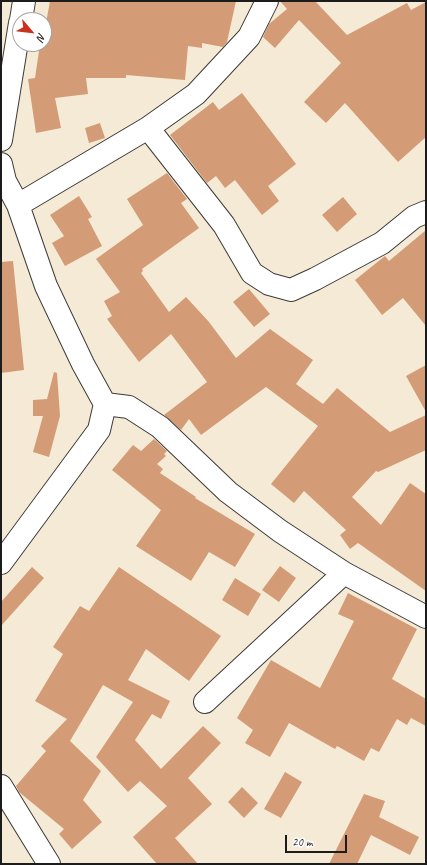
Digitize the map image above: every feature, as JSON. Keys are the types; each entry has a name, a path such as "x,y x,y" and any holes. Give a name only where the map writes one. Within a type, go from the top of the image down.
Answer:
{"street":[{"path":"22,12 24,1"},
{"path":"18,205 148,128 196,94 250,37 267,1"},
{"path":"1,140 15,52"},
{"path":"148,128 224,225 252,273 269,284 291,290 315,279 382,243 414,217 426,212"},
{"path":"1,164 5,181 18,205 46,286 83,364 105,404 99,430 1,563"},
{"path":"105,404 129,407 160,427 228,492 280,531 344,573 426,617"},
{"path":"205,702 344,573"},
{"path":"1,786 49,864"}],"building":[{"path":"50,1 236,1 227,42 223,47 202,43 202,48 188,46 185,80 126,75 126,78 86,78 88,94 55,98 61,128 36,133 28,79 35,78 39,52 52,52 52,12 48,12"},
{"path":"280,1 315,1 347,35 407,3 411,10 426,2 426,137 398,162 345,103 326,123 304,102 341,63 299,20 275,48 263,37 269,24 287,9"},
{"path":"242,93 296,164 268,186 279,201 262,215 235,180 225,188 216,176 207,183 170,135 213,102 219,110"},
{"path":"100,123 105,138 89,143 85,128"},
{"path":"167,173 187,199 181,203 199,228 142,269 143,271 141,273 169,312 186,297 209,322 236,358 270,329 313,360 296,384 323,404 337,388 390,432 426,415 426,450 378,472 376,471 352,497 381,525 410,483 426,494 426,591 358,543 350,549 340,535 346,530 304,491 294,503 271,484 318,426 266,387 201,435 189,419 181,430 164,415 207,382 171,334 139,362 107,319 112,316 104,301 120,292 96,259 143,225 127,199"},
{"path":"79,196 92,217 88,219 102,246 65,266 52,243 64,236 50,215"},
{"path":"343,197 357,214 337,232 322,215"},
{"path":"426,230 426,326 403,298 382,315 355,280 385,256 389,261"},
{"path":"13,261 24,370 1,373 1,262"},
{"path":"249,289 270,314 254,327 233,302"},
{"path":"426,365 426,412 406,376"},
{"path":"54,372 57,373 60,416 49,457 33,452 43,416 33,416 33,400 47,399"},
{"path":"154,439 167,451 164,454 166,456 157,464 163,469 160,473 196,497 195,498 255,534 235,567 209,552 191,581 136,546 161,510 112,470 133,445 141,451"},
{"path":"280,566 296,578 279,602 262,590"},
{"path":"32,567 44,578 1,626 1,602"},
{"path":"119,567 221,636 189,681 146,649 128,680 170,701 161,719 152,714 135,740 161,769 203,726 221,743 188,778 212,804 175,838 198,864 157,864 133,837 167,806 140,781 128,792 96,757 133,702 103,685 70,741 101,771 83,800 102,822 72,849 59,834 64,829 19,792 16,786 46,751 41,746 67,719 35,701 63,654 53,647 80,606 89,611"},
{"path":"235,578 261,594 248,616 222,600"},
{"path":"348,593 417,629 392,679 426,699 426,726 411,718 407,725 397,719 379,752 371,748 364,761 337,746 335,749 289,723 270,757 245,743 253,730 237,718 271,660 320,688 354,621 338,614"},
{"path":"285,772 302,782 281,818 264,809"},
{"path":"242,787 258,803 244,818 228,802"},
{"path":"364,794 385,801 379,817 419,837 410,855 371,835 357,864 329,864"}]}
